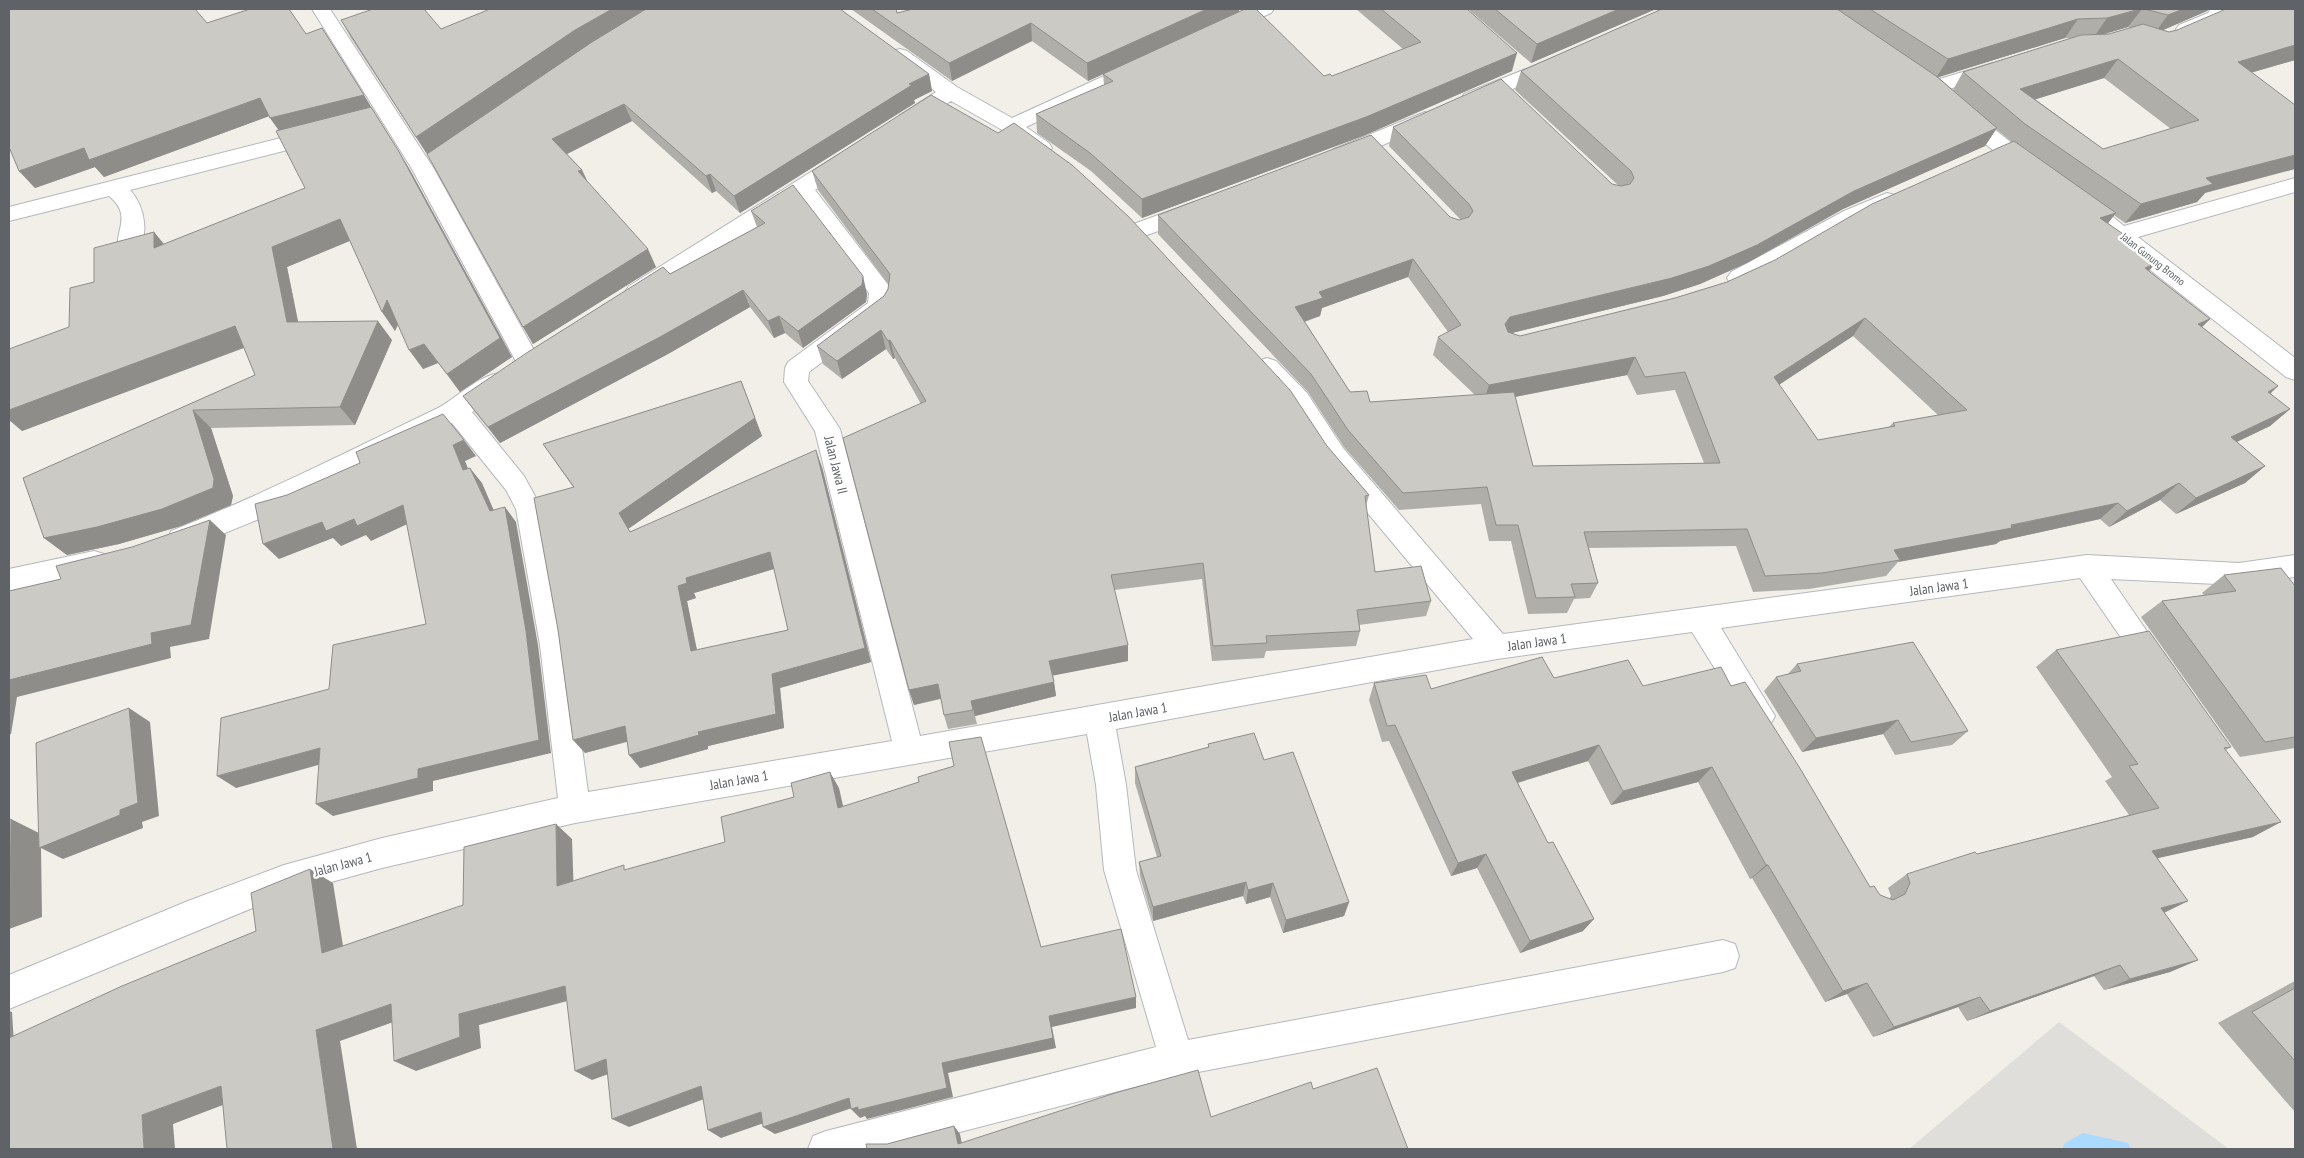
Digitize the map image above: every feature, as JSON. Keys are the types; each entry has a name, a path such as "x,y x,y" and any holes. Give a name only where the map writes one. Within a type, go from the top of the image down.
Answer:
{"street":[{"path":"155,547 188,537 255,509 456,410 536,356 431,164 380,119 321,9"},
{"path":"1210,34 1264,9"},
{"path":"2172,35 2215,17 2221,9"},
{"path":"881,42 950,92 1012,126 1058,160"},
{"path":"1326,160 1379,150 1448,109 1506,94 1522,68 1572,55"},
{"path":"1012,126 1156,59"},
{"path":"2009,64 1925,82 1994,153 2050,183"},
{"path":"886,133 950,92"},
{"path":"9,214 343,129"},
{"path":"617,304 863,148"},
{"path":"2122,234 2295,185"},
{"path":"113,188 127,198 134,212 129,250"},
{"name":"Jalan Jawa II","path":"802,188 881,292 879,306 797,368 796,382 827,429 910,751"},
{"path":"1717,288 1756,271 1852,216 1905,192"},
{"name":"Jalan Gunung Bromo","path":"2074,200 2122,234 2295,371"},
{"path":"1159,251 1132,223 1214,202"},
{"path":"1252,350 1298,400 1334,455 1497,647"},
{"path":"456,410 515,483 528,509 554,645 575,809"},
{"path":"9,580 118,557"},
{"path":"2087,566 2172,688"},
{"name":"Jalan Jawa 1","path":"9,992 188,916 284,880 382,853 575,809 1099,719 1497,647 2087,566 2239,574 2295,566"},
{"path":"1700,620 1773,736"},
{"path":"1099,719 1111,785 1120,870 1177,1059"},
{"path":"826,1149 862,1145 1177,1059 1576,982 1723,956"}],"shaded area":[{"path":"2059,1022 2229,1149 1909,1149"}],"building":[{"path":"9,9 195,9 207,23 250,9 289,9 306,34 322,28 364,95 270,118 260,98 89,160 84,148 19,171 9,147"},
{"path":"373,9 424,9 441,29 490,9 612,9 575,30 416,137 341,20"},
{"path":"646,9 840,9 929,74 909,84 912,85 734,196 710,174 706,176 624,104 552,139 582,170 578,171 648,249 523,327 427,154 592,42"},
{"path":"872,9 896,9 897,13 913,9 1207,9 1087,63 1031,23 949,63"},
{"path":"1245,9 1256,9 1324,76 1330,74 1332,76 1421,42 1381,9 1467,9 1517,53 1366,117 1142,199 1090,153 1036,114 1113,81 1103,74"},
{"path":"1495,9 1619,9 1537,44"},
{"path":"1662,9 1837,9 1936,76 1997,128 1854,191 1757,245 1709,266 1672,278 1510,317 1505,324 1508,332 1520,336 1675,298 1727,282 1775,260 1872,204 2014,141 2116,213 2100,218 2126,236 2121,238 2156,263 2145,268 2210,319 2198,324 2278,386 2268,392 2290,409 2231,437 2265,466 2196,498 2179,483 2127,511 2118,503 2011,525 2012,528 1894,550 1900,560 1822,573 1765,576 1747,529 1584,532 1598,583 1571,584 1575,597 1536,598 1518,525 1496,525 1487,487 1403,493 1348,430 1311,374 1158,215 1371,135 1450,217 1459,220 1469,217 1473,211 1469,204 1393,127 1501,79 1612,184 1621,186 1630,184 1634,178 1631,171 1521,71","holes":["1413,259 1461,325 1438,337 1489,385 1635,357 1645,377 1685,372 1720,463 1533,466 1514,392 1370,402 1367,391 1350,392 1295,307 1323,298 1319,292","1865,318 1967,410 1893,423 1895,426 1818,440 1774,377"]},
{"path":"1870,9 2140,9 2107,18 2078,19 1948,59"},
{"path":"2144,9 2183,9 2168,15"},
{"path":"2226,9 2295,9 2295,45 2238,62 2295,105 2295,155 2206,178 2213,184 2141,204 2025,124 1963,72 2081,35 2109,34 2143,24 2169,32","holes":["2118,59 2199,120 2103,149 2020,89"]},
{"path":"931,95 998,133 1014,123 1072,165 1129,217 1290,390 1327,446 1369,495 1365,496 1375,572 1421,566 1431,601 1357,610 1360,631 1266,636 1267,643 1213,646 1203,563 1111,575 1128,645 1049,661 1054,682 971,701 973,710 944,715 938,684 909,690 843,438 926,401 890,340 888,341 881,330 837,361 817,346 884,296 888,289 890,274 812,171"},
{"path":"371,107 398,150 500,338 447,374 424,344 409,350 387,300 382,312 340,219 272,247 287,322 378,321 340,407 193,410 214,479 213,488 162,509 97,527 44,538 23,478 255,375 235,326 9,410 9,349 69,327 70,288 94,282 94,248 154,232 154,248 305,188 276,131"},
{"path":"793,185 863,276 862,285 798,331 779,316 768,321 743,290 660,337 488,427 463,396 528,352 663,267 670,274 765,223 751,211"},
{"path":"741,381 755,418 619,513 630,532 816,450 865,648 772,674 776,714 698,732 699,735 629,755 625,726 573,740 558,630 534,498 574,487 543,444","holes":["770,552 788,630 691,651 678,586 687,583 686,578"]},
{"path":"443,414 464,440 453,445 463,470 470,468 490,511 505,507 526,631 539,740 418,769 418,778 316,804 320,748 217,776 221,718 329,689 333,645 426,624 403,505 357,526 354,519 326,531 322,522 263,544 255,504 287,495 360,463 356,452"},
{"path":"210,520 191,625 151,633 152,644 9,680 9,591 61,579 56,566 132,547"},
{"path":"2281,568 2295,586 2295,737 2265,742 2162,601 2236,591 2224,575"},
{"path":"2149,631 2231,747 2224,748 2281,822 2152,851 2188,901 2161,908 2198,960 2130,979 2120,965 1990,1011 1980,997 1894,1027 1867,983 1843,991 1768,865 1766,865 1712,767 1623,791 1599,745 1512,772 1548,843 1553,842 1594,919 1530,941 1486,854 1458,863 1395,725 1387,726 1374,683 1426,675 1431,689 1542,657 1554,678 1628,660 1643,686 1721,667 1731,686 1745,682 1801,770 1870,887 1874,886 1880,895 1893,900 1905,894 1910,883 1907,874 1975,852 1977,854 2159,808 2129,766 2138,764 2056,650"},
{"path":"1913,642 1968,731 1911,742 1898,720 1816,738 1776,677 1801,671 1797,664"},
{"path":"129,708 138,803 120,810 120,815 39,848 36,743"},
{"path":"1254,733 1264,760 1293,752 1349,902 1286,920 1273,883 1248,890 1246,882 1153,907 1139,862 1161,856 1135,767 1209,747 1208,744"},
{"path":"981,737 1041,947 1121,929 1136,997 1049,1016 1053,1038 942,1063 947,1088 858,1110 858,1107 851,1109 849,1098 763,1127 761,1112 708,1130 701,1086 612,1119 606,1059 575,1071 565,986 459,1014 460,1037 394,1061 391,1004 316,1030 333,1149 227,1149 221,1086 142,1115 144,1149 9,1149 9,1038 122,986 256,931 251,893 310,869 322,953 463,905 464,847 556,824 557,886 624,865 624,870 725,842 721,817 794,797 791,783 830,772 838,808 919,782 918,777 954,766 949,742"},
{"path":"11,819 10,903 9,904 9,820"},
{"path":"2295,988 2295,1061 2252,1012"},
{"path":"1377,1068 1408,1149 867,1149 866,1144 887,1144 954,1126 958,1144 1115,1093 1198,1070 1211,1117 1311,1082 1313,1089"}],"waterway":[{"path":"2071,1149 2083,1142 2122,1149"}]}
